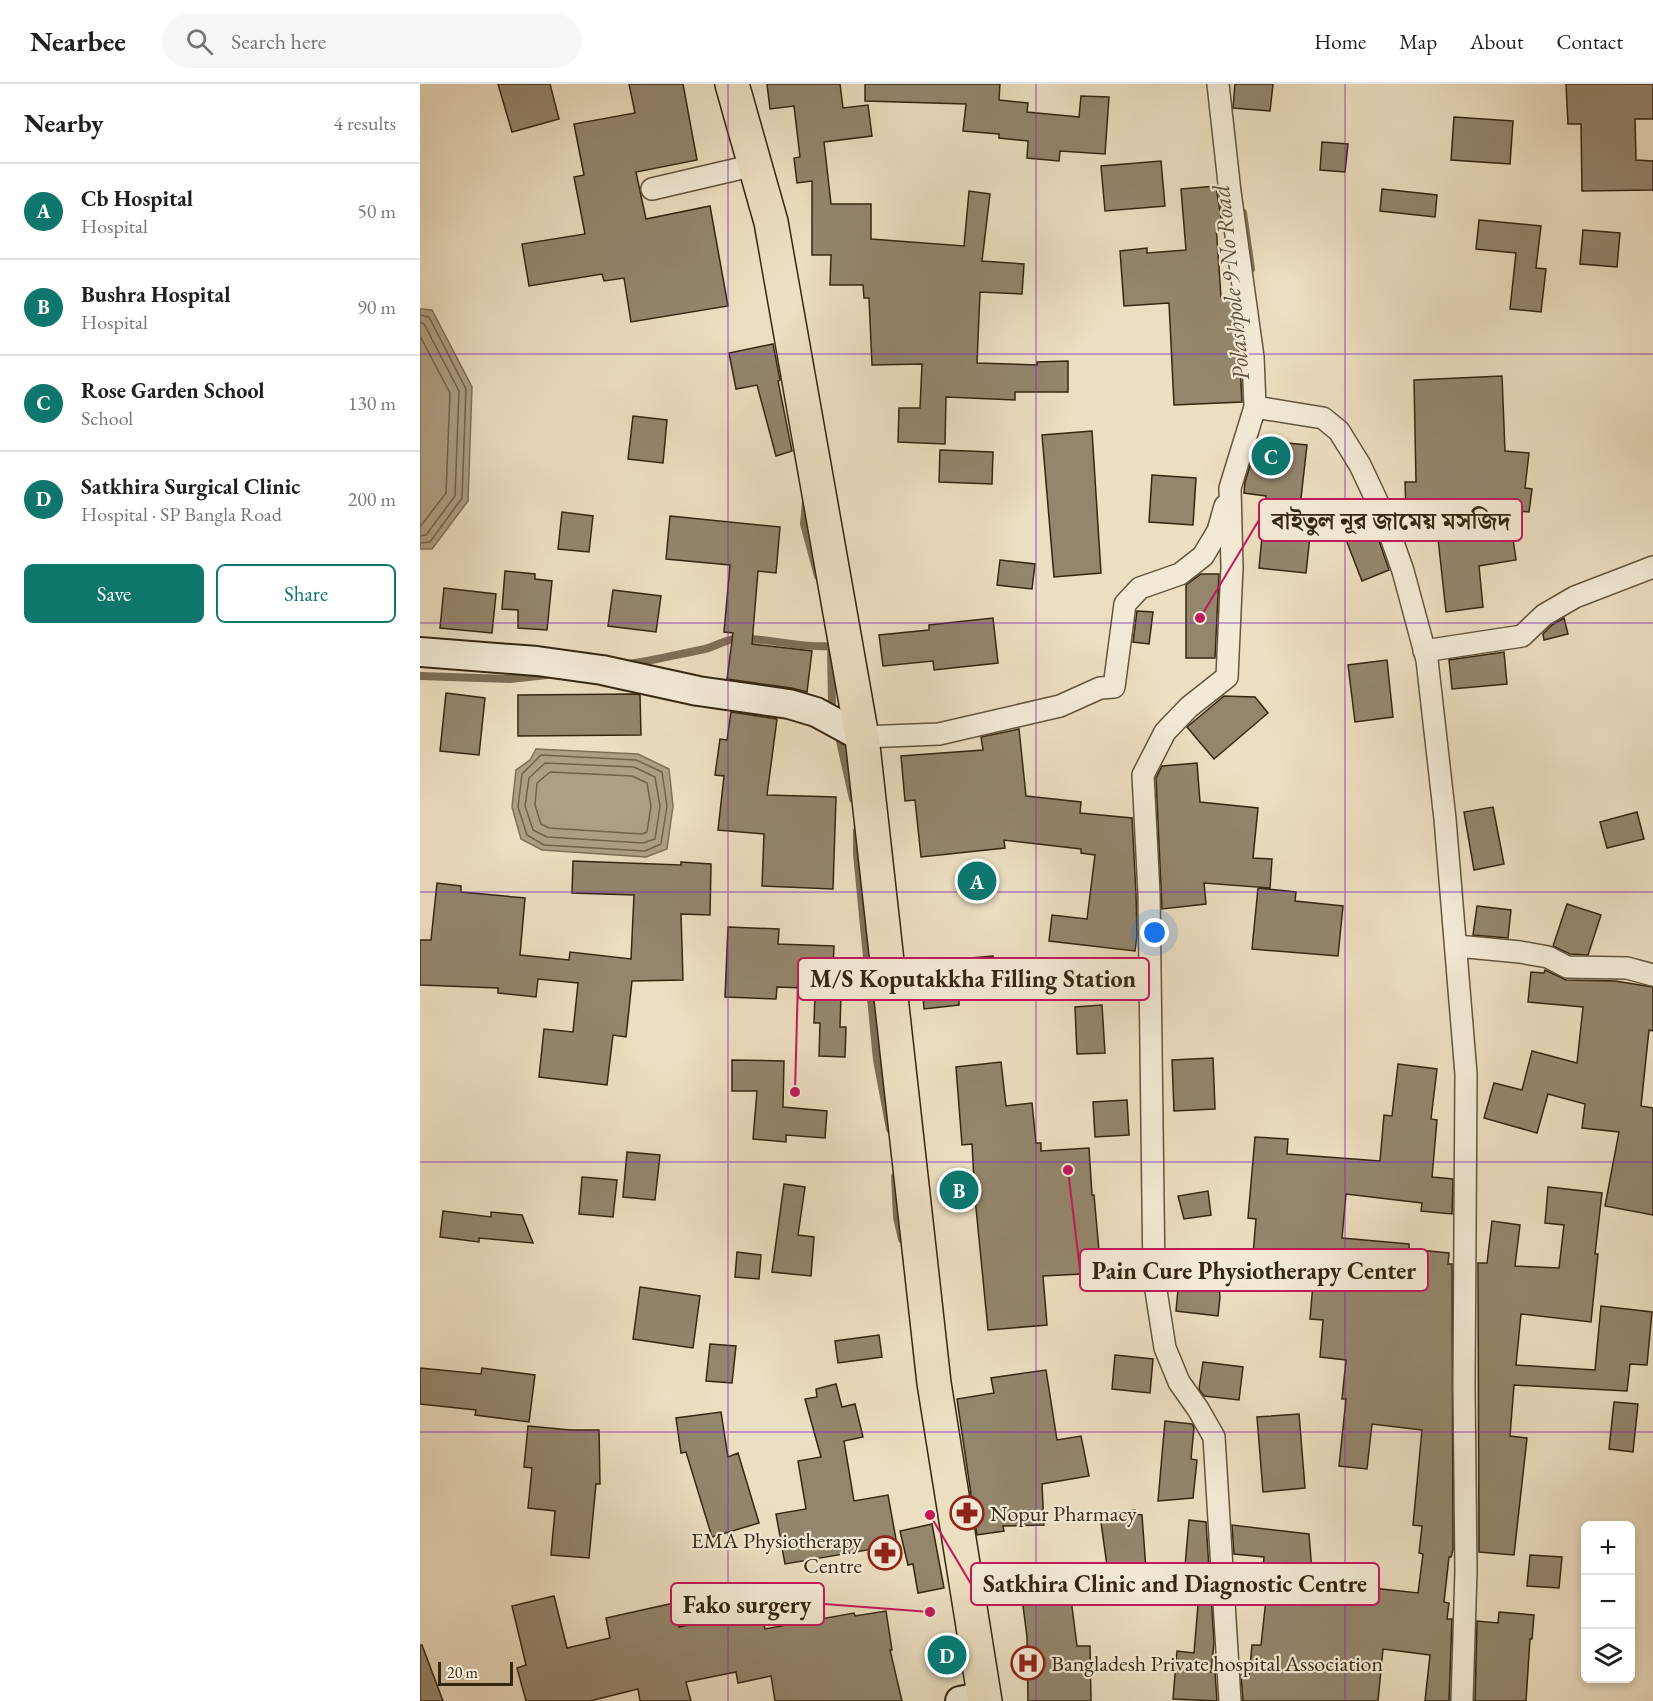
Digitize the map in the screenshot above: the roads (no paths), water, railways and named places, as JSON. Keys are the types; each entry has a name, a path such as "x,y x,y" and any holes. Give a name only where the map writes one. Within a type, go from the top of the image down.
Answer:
{"highway":[{"path":"732,84 771,222 862,737 934,1383 977,1699"}],"main road":[{"path":"420,652 537,661 602,670 698,691 789,704 816,712 862,737"}],"street":[{"path":"862,737 939,734 1060,706 1100,688 1114,687 1125,604 1140,588 1180,574 1203,556 1218,531 1255,407 1253,357 1230,192 1218,84"},
{"path":"651,189 755,165"},
{"path":"1255,407 1323,418 1339,431 1360,465 1383,514 1403,571 1424,651 1439,755 1466,1074 1464,1386 1466,1571 1462,1701"},
{"path":"1230,488 1232,567 1227,677 1189,707 1164,732 1143,775 1149,894 1154,1278 1165,1348 1179,1382 1198,1408 1214,1437 1230,1701"},
{"path":"1424,651 1522,636 1544,615 1575,597 1653,567"},
{"path":"1456,946 1548,957 1567,967 1627,968 1653,975"}],"water":[{"path":"420,309 432,310 472,387 468,501 432,549 420,549"},
{"path":"536,749 638,754 669,769 673,806 667,849 646,857 542,850 521,839 512,807 516,770 530,760"}],"waterway":[{"name":"Polashpole 9 No Road","path":"1243,213 1251,269"},
{"path":"806,502 804,524 818,576"},
{"path":"627,664 705,649 735,639 832,646"},
{"path":"831,648 834,714"},
{"path":"420,676 510,679 547,675"},
{"path":"838,732 853,799"},
{"path":"857,831 857,854 877,1060 890,1129"},
{"path":"895,1177 897,1217 902,1239"}],"place":[{"name":"Rose Garden School","path":"1271,456"},
{"name":"বাইতুল নূর জামেয় মসজিদ","path":"1200,618"},
{"name":"Cb Hospital","path":"977,881"},
{"name":"M/S Koputakkha Filling Station","path":"795,1092"},
{"name":"Pain Cure Physiotherapy Center","path":"1068,1170"},
{"name":"Bushra Hospital","path":"959,1190"},
{"name":"Nopur Pharmacy","path":"967,1513"},
{"name":"Satkhira Clinic and Diagnostic Centre","path":"930,1515"},
{"name":"EMA Physiotherapy Centre","path":"885,1553"},
{"name":"Fako surgery","path":"930,1612"},
{"name":"Satkhira Surgical Clinic","path":"947,1655"},
{"name":"Bangladesh Private hospital Association","path":"1028,1663"}]}
